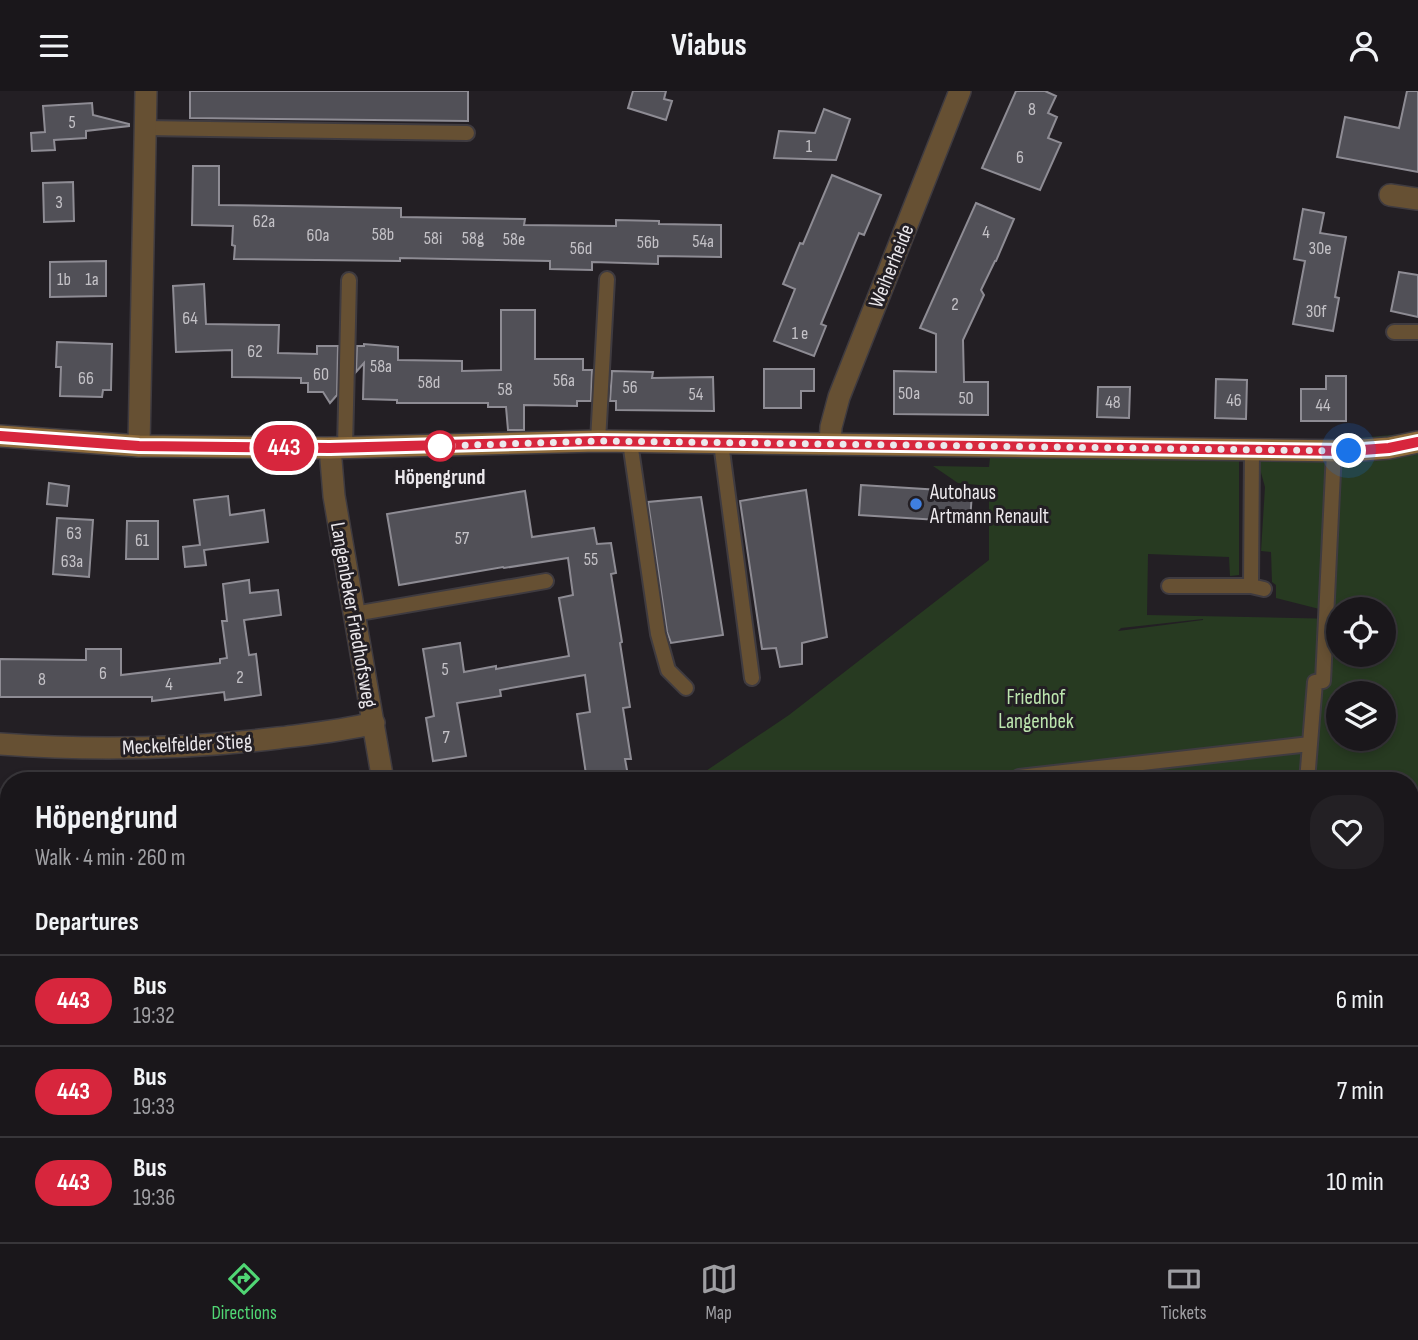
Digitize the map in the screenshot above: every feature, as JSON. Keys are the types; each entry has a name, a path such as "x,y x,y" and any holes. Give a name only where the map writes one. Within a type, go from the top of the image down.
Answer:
{"main road":[{"path":"0,436 139,446 338,448 598,441 1334,450 1382,449 1418,442"}],"street":[{"path":"139,446 145,91"},
{"name":"Weiherheide","path":"831,444 831,427 839,397 960,91"},
{"path":"1390,195 1418,199"},
{"name":"Langenbeker Friedhofsweg","path":"338,448 334,496 382,772"},
{"name":"Meckelfelder Stieg","path":"0,744 56,748 183,748 343,730 374,723"}],"lane":[{"path":"145,128 467,133"},
{"path":"598,441 607,279"},
{"path":"338,448 349,280"},
{"path":"1394,332 1418,332"},
{"path":"630,442 658,634 668,670 686,688"},
{"path":"721,443 752,678"},
{"path":"1170,586 1257,587 1252,450"},
{"path":"1308,772 1315,681 1323,681 1334,450"},
{"path":"354,614 546,581"},
{"path":"1065,772 1310,744"}],"green space":[{"name":"Friedhof Langenbek","path":"1402,434 1418,442 1418,772 704,772 789,715 989,560 989,486 958,483 933,466 989,467 990,458 1239,459 1239,575 1230,576 1229,557 1148,554 1147,615 1326,619 1326,667 1396,667 1396,597 1326,597 1326,611 1276,598 1276,585 1272,582 1271,552 1261,551 1265,487 1257,458 1315,442","holes":["1203,619 1203,620 1118,631 1121,628"]}],"building":[{"path":"190,91 468,91 468,121 190,118"},
{"path":"633,91 666,91 664,99 672,101 666,120 628,108"},
{"path":"1016,91 1045,91 1056,96 1048,113 1057,117 1048,138 1061,143 1040,190 982,168"},
{"path":"1407,91 1418,91 1418,172 1337,157 1345,117 1399,128"},
{"path":"92,103 93,115 129,126 86,131 86,138 54,140 55,150 32,151 31,133 45,132 43,106"},
{"path":"824,109 850,119 836,160 774,158 779,131 815,133"},
{"path":"193,166 219,166 219,205 401,208 401,217 525,219 524,225 616,226 616,220 721,225 721,257 658,256 658,264 592,262 592,270 550,269 550,261 234,259 233,226 192,225"},
{"path":"832,175 881,195 864,235 859,233 821,324 826,326 814,356 774,341 795,289 783,284"},
{"path":"73,182 74,221 44,222 43,183"},
{"path":"976,203 1014,219 981,290 984,295 963,340 964,382 988,382 988,415 894,414 894,371 936,372 936,334 920,328"},
{"path":"1303,209 1324,213 1320,233 1346,237 1335,297 1339,298 1333,331 1293,324 1305,261 1294,259"},
{"path":"106,261 106,296 50,297 50,262"},
{"path":"1399,272 1418,275 1418,317 1391,311"},
{"path":"204,284 206,324 279,325 278,353 317,354 317,346 338,346 337,395 330,403 323,392 308,392 308,383 301,383 301,378 232,377 232,350 176,352 173,286"},
{"path":"501,310 535,310 535,359 583,359 583,370 592,370 591,401 577,401 577,406 524,405 524,430 508,430 506,407 488,407 488,403 397,403 397,400 363,399 364,363 356,372 357,346 364,344 398,347 398,360 462,361 462,371 501,370"},
{"path":"57,342 112,344 111,390 103,390 102,397 60,396 61,367 56,367"},
{"path":"764,369 814,369 814,391 801,391 801,408 764,408"},
{"path":"612,371 653,372 652,378 713,377 714,411 616,410 616,401 610,401"},
{"path":"1326,376 1346,376 1346,421 1301,421 1301,389 1326,389"},
{"path":"1216,379 1247,380 1246,419 1215,418"},
{"path":"1098,387 1130,387 1129,418 1097,417"},
{"path":"49,483 69,486 67,506 47,504"},
{"name":"Autohaus Artmann Renault","path":"861,485 972,492 970,522 859,515"},
{"path":"806,490 827,637 802,643 802,664 780,667 776,648 762,649 740,501"},
{"path":"525,491 532,537 594,528 597,544 611,543 616,573 611,574 630,707 623,708 631,759 625,759 627,772 586,772 577,714 590,712 585,675 500,690 501,696 457,703 466,756 433,761 426,718 434,716 423,649 460,643 464,672 569,656 559,598 573,595 568,558 399,585 387,514"},
{"path":"228,496 230,515 264,510 268,542 204,550 206,565 185,567 183,547 200,545 194,500"},
{"path":"701,497 723,635 671,643 667,632 648,502"},
{"path":"57,518 93,520 89,577 53,574"},
{"path":"127,521 158,521 158,559 126,559"},
{"path":"249,580 250,593 278,590 281,615 244,620 249,655 256,654 261,695 225,700 224,692 152,701 152,697 0,697 0,659 86,660 86,649 121,649 121,675 220,663 220,659 227,658 222,621 227,621 223,584"}],"bus line":[{"name":"443","path":"0,436 139,446 330,448 598,441 1349,451 1374,450 1418,442"}],"place":[{"name":"Höpengrund","path":"440,446"},
{"name":"Autohaus Artmann Renault","path":"916,504"}],"route":[{"path":"440,446 598,441 1349,451"}]}
